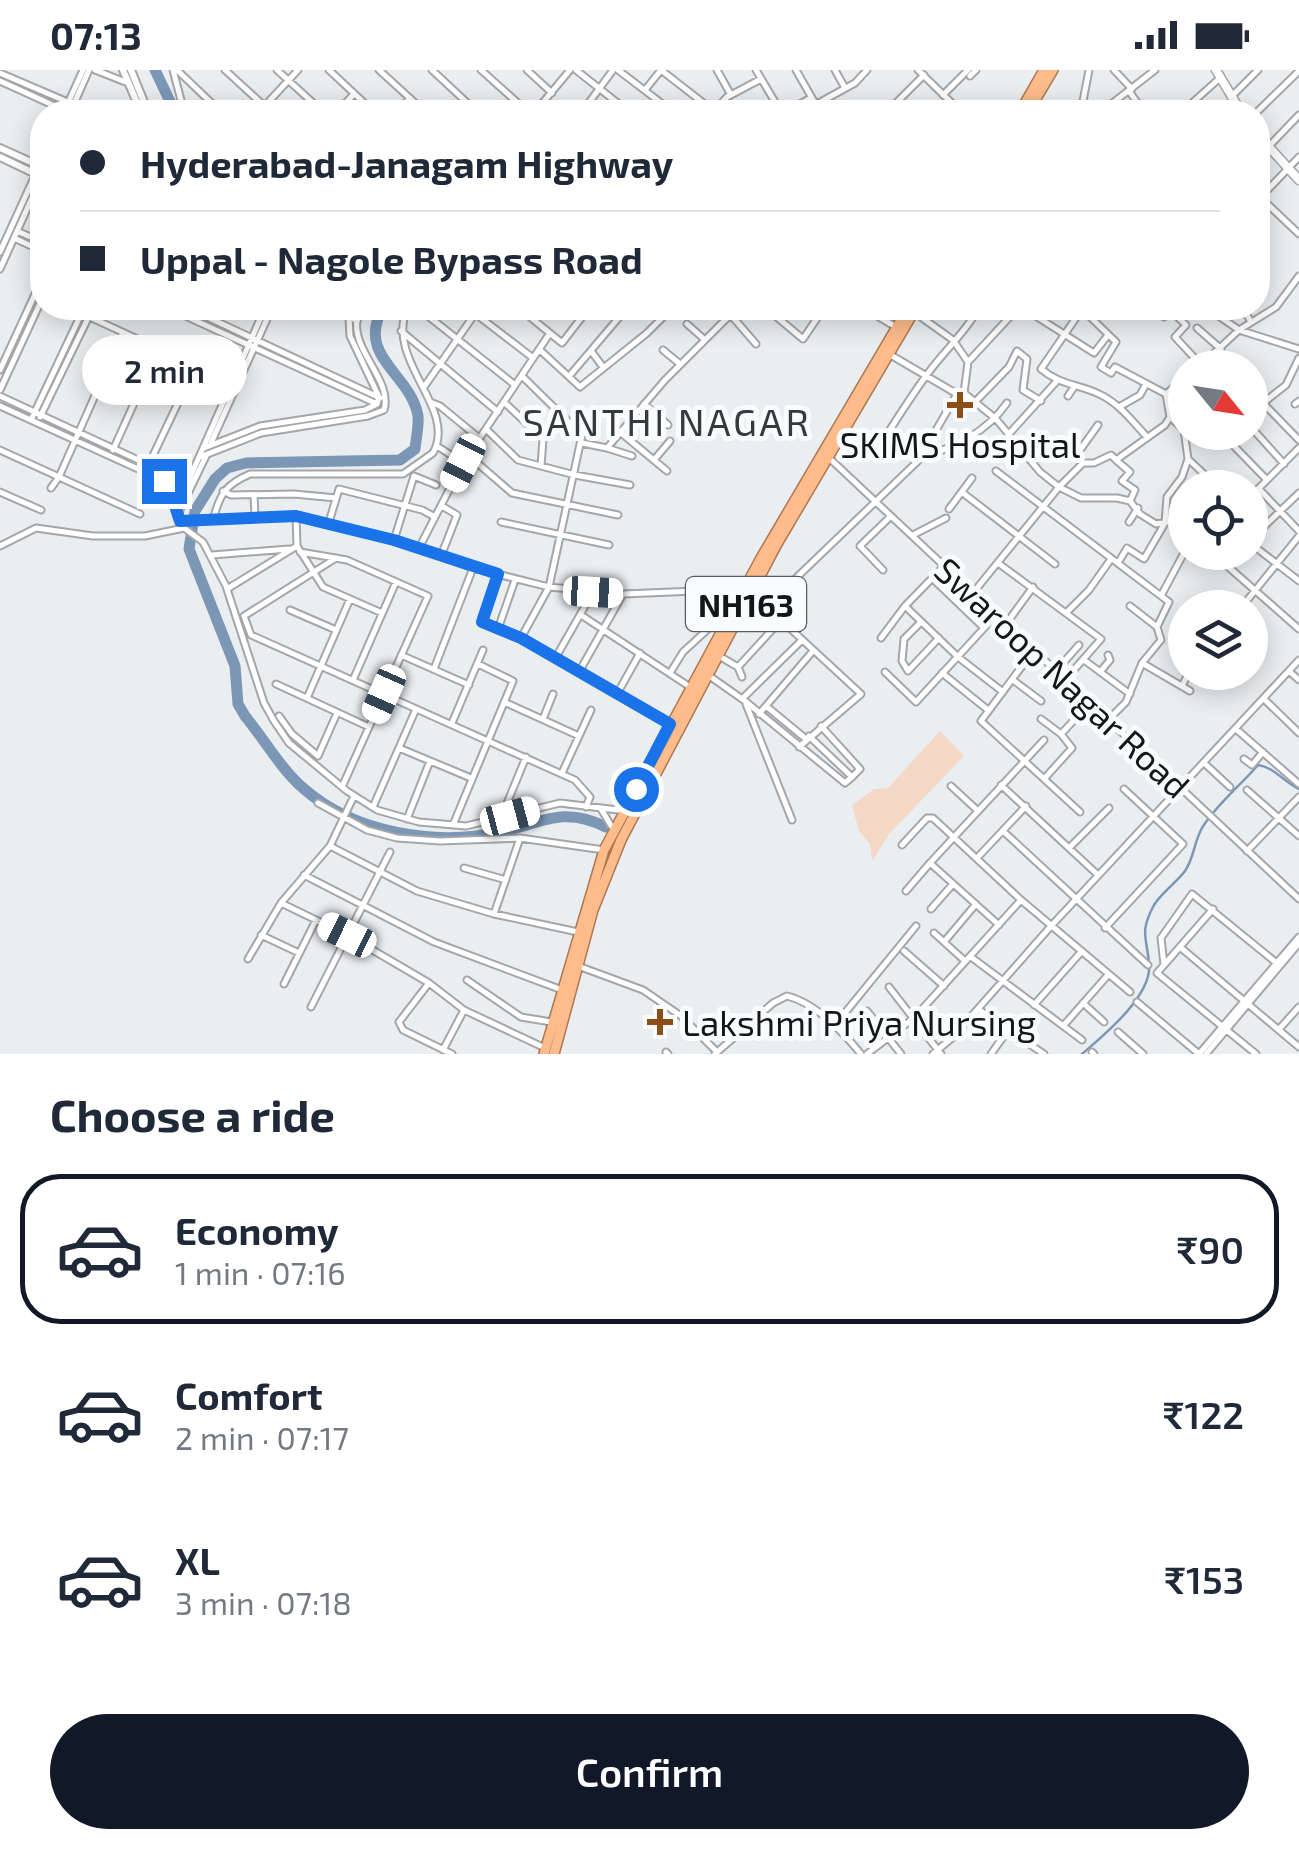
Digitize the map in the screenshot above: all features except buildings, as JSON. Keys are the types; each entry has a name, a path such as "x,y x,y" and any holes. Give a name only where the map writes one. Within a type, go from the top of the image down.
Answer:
{"highway":[{"path":"1027,100 1044,70"},
{"path":"1035,100 1053,70"},
{"name":"NH163","path":"548,1052 553,1022 604,850 690,687 903,320"},
{"name":"NH163","path":"548,1052 608,866 718,656 747,592 907,320"}],"main road":[{"path":"1219,74 1233,100"},
{"path":"1270,150 1299,180"}],"street":[{"path":"73,100 89,70 129,76"},
{"path":"113,70 129,76 139,100"},
{"path":"175,70 182,100"},
{"path":"175,70 207,100"},
{"path":"225,70 253,100"},
{"path":"277,70 310,100"},
{"path":"271,100 298,70"},
{"path":"329,70 361,100"},
{"path":"379,70 410,98"},
{"path":"386,76 391,70"},
{"path":"432,70 464,100"},
{"path":"481,70 517,100"},
{"path":"527,70 552,93"},
{"path":"545,100 573,70 614,100"},
{"path":"591,100 615,70 658,100"},
{"path":"645,90 660,70 699,100"},
{"path":"716,70 731,95"},
{"path":"756,70 775,100"},
{"path":"796,70 812,100"},
{"path":"836,70 845,88"},
{"path":"818,100 845,88 868,70"},
{"path":"943,95 976,70"},
{"path":"1083,100 1090,70"},
{"path":"1114,70 1137,100"},
{"path":"1117,100 1155,70"},
{"path":"1232,96 1258,70"},
{"path":"1270,100 1299,71"},
{"path":"897,100 921,72 948,100"},
{"path":"0,73 62,100"},
{"path":"1194,100 1219,74"},
{"path":"726,100 762,79"},
{"path":"0,81 40,100"},
{"path":"348,100 354,94"},
{"path":"1270,146 1299,115"},
{"path":"0,148 30,165"},
{"path":"0,158 30,168"},
{"path":"1270,184 1299,158"},
{"path":"0,252 30,193"},
{"path":"0,268 30,199"},
{"path":"1270,206 1299,234"},
{"path":"16,234 30,238"},
{"path":"16,234 30,243"},
{"path":"1270,310 1299,276"},
{"path":"0,370 30,304"},
{"path":"32,320 0,393 114,448 147,469"},
{"path":"34,422 81,320"},
{"path":"100,320 234,384"},
{"path":"195,320 382,402"},
{"path":"215,320 382,402"},
{"path":"263,320 178,500 182,524 198,536 212,555 250,636 562,774 580,784 590,796 586,806"},
{"path":"204,452 261,433 379,414 382,402 350,336 354,320"},
{"path":"214,518 224,491 235,480 250,474 381,476 413,472 428,459 437,446 438,430 430,402 408,357 401,332 404,320"},
{"path":"434,320 516,385"},
{"path":"423,389 470,320"},
{"path":"489,320 534,359"},
{"path":"534,320 562,342 578,320"},
{"path":"570,375 617,320"},
{"path":"540,350 580,386 661,320"},
{"path":"607,448 724,320"},
{"path":"735,320 756,344"},
{"path":"780,320 802,339 815,320"},
{"path":"884,320 896,327"},
{"path":"928,320 954,340 968,362"},
{"path":"878,448 926,376 972,320"},
{"path":"921,458 924,446 960,393 968,362 1009,320"},
{"path":"1040,320 1094,353 1108,335"},
{"path":"1073,320 1042,369 1056,382 1099,394 1148,438"},
{"path":"1094,320 1116,342 1101,368 1110,373 1114,367 1166,394 1168,406"},
{"path":"1181,320 1186,325 1176,337 1187,350"},
{"path":"1224,320 1238,330 1299,349"},
{"path":"1220,350 1238,330 1256,320"},
{"path":"687,324 704,339"},
{"path":"1197,328 1222,348"},
{"path":"51,488 123,332"},
{"path":"401,332 498,412"},
{"path":"419,548 463,463 550,333"},
{"path":"110,456 159,348"},
{"path":"663,350 680,364"},
{"path":"591,351 604,367"},
{"path":"975,402 1009,367 1017,351 1027,359 1023,390 1040,401"},
{"path":"890,354 975,402 1059,487 1082,498 1130,501 1140,514 1156,524 1166,522"},
{"path":"1268,400 1286,385 1299,358"},
{"path":"147,469 196,365"},
{"path":"521,638 550,588 582,435 522,376"},
{"path":"1008,436 1056,382"},
{"path":"210,446 234,384"},
{"path":"1119,408 1140,394 1146,384"},
{"path":"1068,396 1074,387"},
{"path":"187,487 198,458 210,446 260,426 365,410 382,402"},
{"path":"430,402 480,438"},
{"path":"504,402 543,439 541,466"},
{"path":"738,667 792,606 794,580 800,572 921,458 946,451 980,433 1007,403"},
{"path":"644,404 668,425"},
{"path":"0,406 187,487"},
{"path":"1268,412 1299,440"},
{"path":"1116,460 1168,420"},
{"path":"1098,426 1075,457 1094,464 1111,455 1130,472 1122,481 1135,490 1130,501"},
{"path":"486,429 518,460 630,485"},
{"path":"620,432 667,471"},
{"path":"654,460 670,441"},
{"path":"581,443 632,456"},
{"path":"437,446 463,463"},
{"path":"1268,446 1284,464"},
{"path":"1268,479 1299,448"},
{"path":"0,450 140,514"},
{"path":"1067,612 1127,548 1144,558 1166,522 1168,497 1182,477 1187,450"},
{"path":"1238,450 1257,470"},
{"path":"468,455 512,493 618,515"},
{"name":"Swaroop Nagar Road","path":"827,456 1299,899"},
{"path":"1188,459 1200,470"},
{"path":"974,594 1042,507 1084,463"},
{"path":"996,471 1162,594 1170,607 1158,627"},
{"path":"413,472 436,485"},
{"path":"394,540 413,472"},
{"path":"329,522 342,474"},
{"path":"949,509 972,478"},
{"path":"339,489 422,510 435,517"},
{"path":"224,491 231,495 336,498"},
{"path":"0,492 41,510"},
{"path":"963,492 1055,564"},
{"path":"1268,522 1299,492"},
{"path":"254,495 255,516"},
{"path":"1232,570 1255,590 1299,533 1268,498"},
{"path":"441,556 457,515 442,505"},
{"path":"1129,522 1138,508"},
{"path":"0,546 36,528 62,533 146,536 190,520 296,516 394,540 472,568 550,588 623,594 747,592 861,694 799,747"},
{"path":"296,516 296,549 322,587 382,613"},
{"path":"883,570 860,546 891,516"},
{"path":"912,536 946,518"},
{"path":"501,522 609,545"},
{"path":"212,555 296,549 347,560 428,596 342,788"},
{"path":"227,589 296,549"},
{"path":"1268,556 1299,581"},
{"path":"240,618 336,558"},
{"path":"997,562 1101,639 1065,680"},
{"path":"880,638 944,566"},
{"path":"434,669 472,568"},
{"path":"1162,594 1175,570"},
{"path":"498,574 482,622 521,638 670,724"},
{"path":"932,578 984,628"},
{"path":"498,629 516,579"},
{"path":"353,680 396,582"},
{"path":"1006,624 1033,586"},
{"path":"556,658 593,592"},
{"path":"579,672 623,594"},
{"path":"307,698 350,599"},
{"path":"1268,602 1299,629"},
{"path":"905,606 958,657 1003,692"},
{"path":"1108,720 1130,694 1142,663 1161,640 1158,627 1130,606"},
{"path":"290,610 336,630"},
{"path":"886,672 916,702 996,614"},
{"path":"580,615 690,687"},
{"path":"240,618 264,703 274,721 290,742 342,788 373,807 407,819 466,826 560,803 626,812"},
{"path":"922,622 904,640 902,662 908,671 938,638"},
{"path":"673,676 682,652 707,630"},
{"path":"744,700 801,642"},
{"path":"1056,671 1078,645"},
{"path":"452,724 484,650"},
{"path":"1034,650 981,721 1080,812"},
{"path":"759,714 812,652"},
{"path":"617,694 640,653"},
{"path":"402,656 469,686"},
{"path":"718,656 738,667 742,677"},
{"path":"1100,672 1110,660 1108,656"},
{"path":"1084,660 1130,694"},
{"path":"890,987 937,1053 1299,660"},
{"path":"1142,663 1168,678"},
{"path":"453,825 513,681 478,664"},
{"path":"770,672 783,685"},
{"path":"1290,672 1299,680"},
{"path":"942,673 988,710"},
{"path":"708,675 845,784 860,769 821,726"},
{"path":"1013,680 1041,701"},
{"path":"276,684 369,727"},
{"path":"543,719 553,694"},
{"path":"744,700 792,820"},
{"path":"1264,700 1299,732"},
{"path":"504,702 579,736"},
{"path":"1061,734 1090,703"},
{"path":"766,706 852,777"},
{"path":"373,807 416,708"},
{"path":"562,774 591,710"},
{"path":"278,716 318,756 338,713"},
{"path":"1041,718 1072,748 1044,779"},
{"path":"1236,728 1299,784"},
{"path":"906,891 1044,740"},
{"path":"399,748 472,778"},
{"path":"1244,759 1252,765 1263,752"},
{"path":"500,818 526,758"},
{"path":"407,819 430,761"},
{"path":"1204,763 1230,787"},
{"path":"1001,784 1098,875"},
{"path":"951,786 977,810"},
{"path":"1105,928 1183,844 1124,789"},
{"path":"1247,790 1299,836"},
{"path":"248,959 281,903 330,846 354,796"},
{"path":"1247,851 1299,797"},
{"path":"318,803 367,830 397,838 520,838 604,850"},
{"path":"977,858 1026,806"},
{"path":"601,808 615,832"},
{"path":"1069,848 1109,808"},
{"path":"902,845 930,817 1130,992"},
{"path":"1004,832 1148,965"},
{"path":"494,914 520,838"},
{"path":"330,846 416,891 494,914 578,932"},
{"path":"311,1006 390,852"},
{"path":"930,864 1000,925"},
{"path":"464,868 506,880"},
{"path":"304,875 434,942 562,990"},
{"path":"930,909 953,884"},
{"path":"1164,965 1161,938 1190,896 1213,909 1278,964"},
{"path":"578,966 643,990 682,1016 717,1053 773,1003 787,996 798,999 835,1025 864,1054 915,1017 1021,900"},
{"path":"281,903 429,982 464,1010 548,1052"},
{"path":"944,942 976,904"},
{"path":"1213,909 1158,974 1253,1053"},
{"path":"284,984 316,920"},
{"path":"835,1025 916,926"},
{"path":"934,933 1082,1040"},
{"path":"261,935 299,953"},
{"path":"1137,1002 1201,1054 1299,940"},
{"path":"1180,946 1299,1047"},
{"path":"904,951 944,986"},
{"path":"1034,1006 1082,952"},
{"path":"1063,1026 1108,975"},
{"path":"466,980 522,1017 553,1022"},
{"path":"429,982 399,1022 403,1030 452,1054"},
{"path":"1084,1003 1104,1022"},
{"path":"1280,1028 1299,1007"},
{"path":"978,1009 1044,1054"},
{"path":"442,1050 464,1010"},
{"path":"867,1011 901,1054"},
{"path":"991,1054 1008,1030"},
{"path":"1118,1032 1143,1054"}],"shaded area":[{"path":"940,731 964,756 890,833 872,861 870,844 859,831 852,805 874,789 888,788"}],"waterway":[{"path":"155,70 169,100"},
{"path":"378,320 376,339 380,352 406,388 418,416 415,449 400,460 246,463 227,468 215,479 195,511 189,549 235,666 238,704 303,788 324,804 371,826 450,838 501,832 565,817 606,827"},
{"path":"1082,1054 1125,1014 1143,989 1149,964 1145,935 1149,914 1185,871 1199,833 1214,811 1258,765 1299,789"}],"place":[{"name":"SKIMS Hospital","path":"960,405"},
{"name":"Lakshmi Priya Nursing","path":"660,1022"}],"district":[{"name":"SANTHI NAGAR","path":"667,421"}],"route":[{"path":"164,481 182,489 176,509 180,521 296,516 394,540 498,574 482,622 521,638 670,724 636,789"}]}
